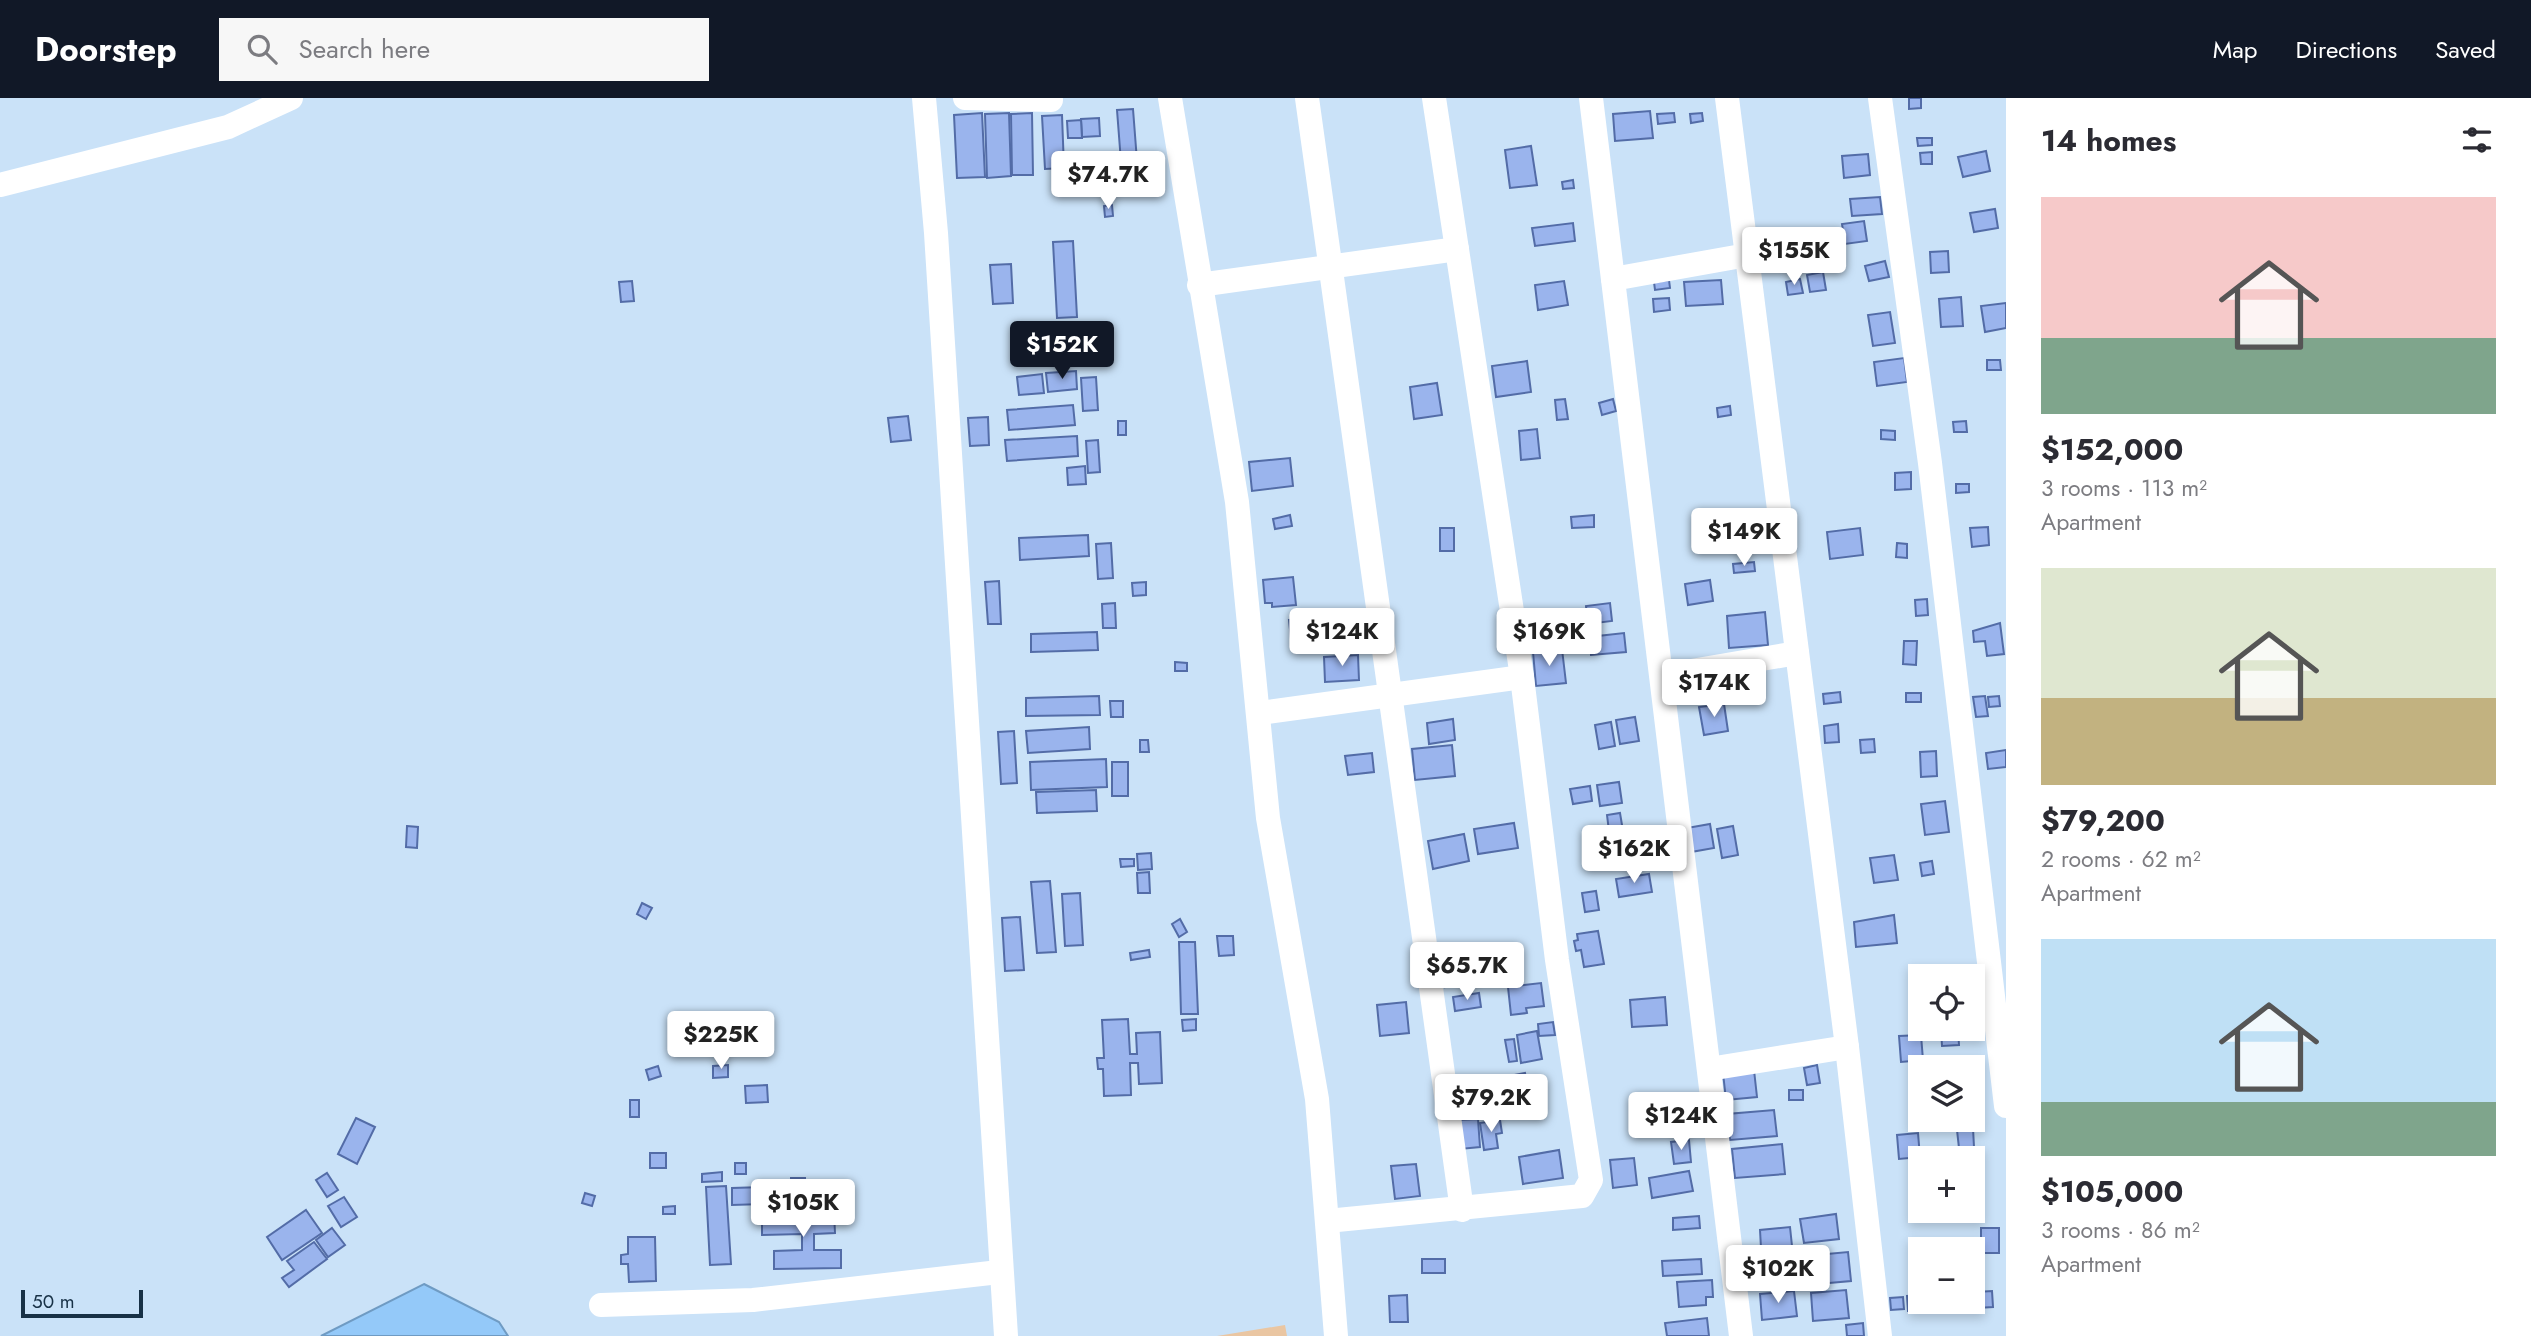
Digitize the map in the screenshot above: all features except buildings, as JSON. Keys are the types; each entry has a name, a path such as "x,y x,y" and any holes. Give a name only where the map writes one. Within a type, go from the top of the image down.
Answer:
{"street":[{"path":"0,186 228,127 291,98"},
{"path":"924,98 937,247 999,1272 1006,1336"},
{"path":"965,98 1051,100"},
{"path":"1170,98 1237,502 1260,713 1268,818 1317,1099 1336,1336"},
{"path":"1307,98 1462,1210"},
{"path":"1327,1221 1462,1210 1582,1196 1591,1180 1558,960 1522,677 1434,98"},
{"path":"1591,98 1741,1336"},
{"path":"1727,98 1847,1046 1880,1336"},
{"path":"1880,98 1931,477 2006,1106"},
{"path":"1199,285 1457,249"},
{"path":"1613,279 1747,255"},
{"path":"1662,676 1797,653"},
{"path":"1260,713 1522,677"},
{"path":"1709,1069 1847,1046"},
{"path":"601,1305 753,1300 999,1272"}],"shaded area":[{"path":"1285,1325 1287,1336 1217,1336"}],"water":[{"path":"424,1284 499,1322 508,1336 321,1336"}]}
